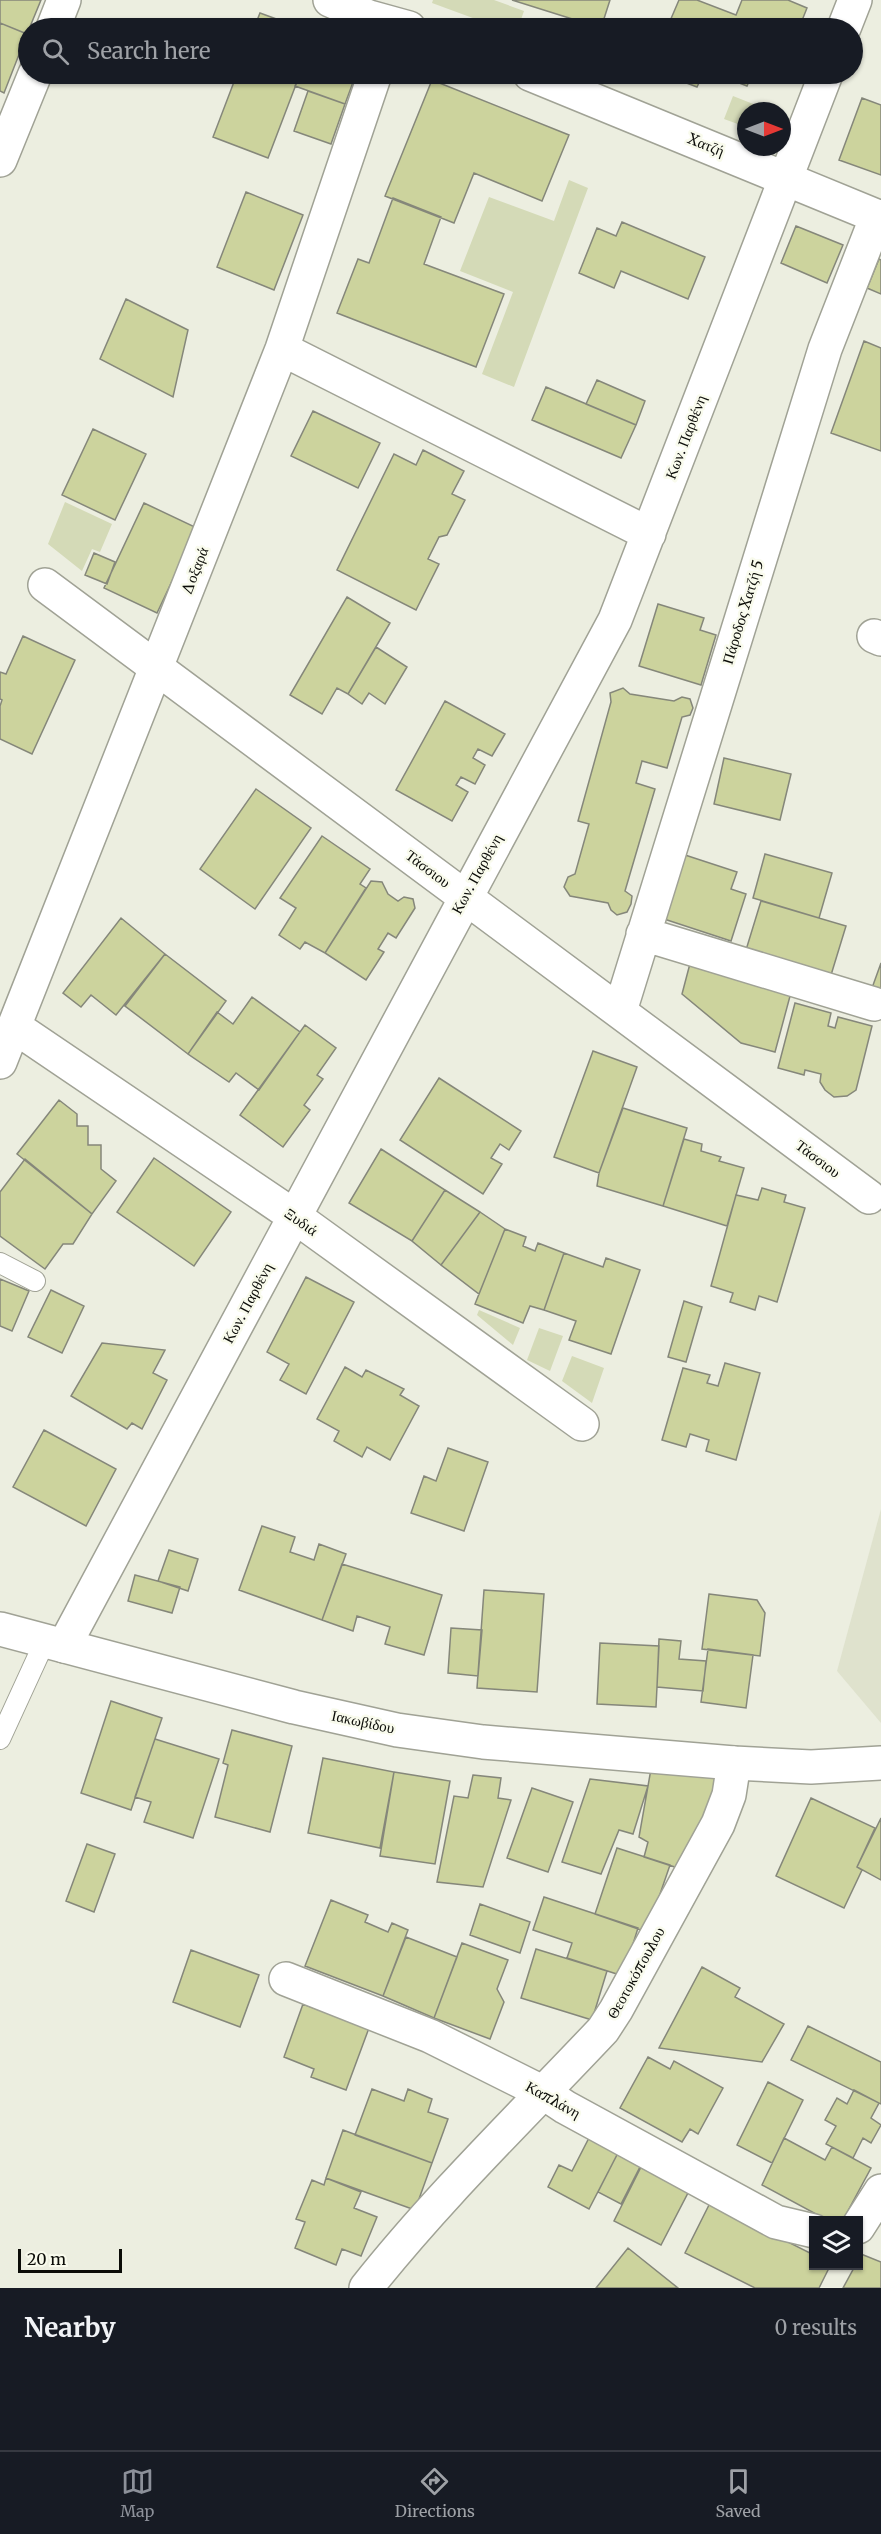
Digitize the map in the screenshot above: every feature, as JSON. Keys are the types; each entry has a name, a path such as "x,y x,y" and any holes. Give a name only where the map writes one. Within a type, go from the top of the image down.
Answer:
{"street":[{"path":"57,18 64,0"},
{"path":"330,0 391,18"},
{"path":"848,18 855,0"},
{"path":"0,160 31,84"},
{"name":"Δοξαρά","path":"0,1062 282,350 372,84"},
{"name":"Χατζή","path":"555,84 879,217"},
{"name":"Κων. Παρθένη","path":"55,1643 294,1216 615,620 822,84"},
{"name":"Πάροδος Χατζή 5","path":"620,1011 825,350 879,217"},
{"path":"282,350 649,534"},
{"name":"Τάσσιου","path":"45,585 869,1197"},
{"path":"643,934 874,1004"},
{"name":"Ξυδιά","path":"15,1027 294,1216 582,1424"},
{"name":"Ιακωβίδου","path":"0,1629 294,1707 397,1730 483,1742 734,1763"},
{"path":"734,1763 811,1767 881,1763"},
{"name":"Θεοτοκόπουλου","path":"366,2288 409,2235 506,2129 544,2093 603,2030 718,1824 729,1795 734,1763"},
{"name":"Καπλάνη","path":"286,1979 430,2036 544,2093 565,2107 776,2222 809,2230"},
{"path":"863,2219 881,2191"}],"lane":[{"path":"0,1263 35,1281"},
{"path":"0,1739 55,1643"}],"shaded area":[{"path":"881,1509 881,1723 837,1671"}],"green space":[{"path":"433,0 494,0 524,11 522,18 473,18 432,3"},
{"path":"733,96 748,102 737,102 737,124 724,119"},
{"path":"569,180 588,188 514,387 482,374 513,292 460,271 489,197 554,221"},
{"path":"65,502 112,524 100,552 92,549 82,571 48,544"},
{"path":"479,1310 520,1328 513,1345 477,1315"},
{"path":"539,1328 563,1336 550,1371 527,1360"},
{"path":"572,1356 604,1368 592,1403 562,1381"}],"building":[{"path":"0,0 41,0 34,18 18,18 18,30 0,23"},
{"path":"512,0 610,0 604,18 569,18"},
{"path":"679,0 697,0 736,15 742,0 788,0 807,8 803,18 671,18"},
{"path":"260,13 274,18 258,18"},
{"path":"0,23 18,30 18,57 4,93 0,91"},
{"path":"233,84 296,84 268,158 213,137"},
{"path":"296,84 352,84 345,104 295,86"},
{"path":"430,84 442,84 569,135 542,201 474,173 454,223 385,196"},
{"path":"308,91 345,104 331,144 294,131"},
{"path":"862,98 881,105 881,175 839,160"},
{"path":"246,192 303,215 274,290 217,267"},
{"path":"393,198 441,217 424,264 504,294 476,367 337,313 358,259 369,263"},
{"path":"622,222 705,257 688,299 621,271 614,288 579,273 597,228 616,236"},
{"path":"796,226 843,245 827,283 781,263"},
{"path":"879,259 881,260 881,294 867,288"},
{"path":"126,299 188,330 173,397 100,359"},
{"path":"864,341 881,348 881,451 831,433"},
{"path":"597,380 645,401 636,425 586,404"},
{"path":"546,387 636,425 621,458 532,420"},
{"path":"313,411 380,443 358,488 291,456"},
{"path":"93,429 146,454 115,520 62,495"},
{"path":"423,450 464,471 452,494 465,500 447,535 439,537 428,559 439,564 416,610 337,570 394,454 416,465"},
{"path":"144,503 197,528 157,613 104,588"},
{"path":"94,553 115,562 107,584 85,575"},
{"path":"347,597 390,623 348,694 337,688 322,714 290,695"},
{"path":"658,604 704,618 700,630 716,635 701,685 639,666"},
{"path":"23,636 75,660 32,754 0,739 2,700 0,699 0,672 6,674"},
{"path":"376,647 407,667 385,704 369,693 362,704 348,694"},
{"path":"623,688 630,694 674,701 682,697 690,699 693,708 690,715 682,717 667,768 642,761 636,783 655,789 625,891 632,896 631,904 627,912 617,915 608,903 570,896 564,887 568,877 575,874 589,824 578,821 611,702 610,693"},
{"path":"445,701 505,734 492,756 478,749 473,758 485,765 475,784 461,777 456,785 468,792 452,821 396,790"},
{"path":"724,758 791,774 780,820 714,804"},
{"path":"256,789 311,828 255,909 200,869"},
{"path":"322,836 370,869 360,884 366,888 325,953 305,942 300,949 279,935 296,908 280,898"},
{"path":"682,854 737,872 731,889 746,894 731,941 661,918"},
{"path":"765,854 832,873 819,918 753,898"},
{"path":"371,881 382,882 388,894 398,901 404,897 413,899 415,908 396,938 388,933 378,949 384,952 366,980 325,953"},
{"path":"761,901 846,926 831,975 746,950"},
{"path":"121,918 165,954 116,1015 91,995 81,1007 63,993"},
{"path":"165,954 226,1001 188,1054 125,1006"},
{"path":"692,956 793,985 775,1052 741,1043 682,994"},
{"path":"881,963 881,991 872,988"},
{"path":"252,997 300,1032 259,1090 236,1073 229,1082 188,1054 217,1012 233,1024"},
{"path":"795,1003 831,1013 828,1026 835,1028 838,1017 872,1026 856,1090 847,1096 834,1097 825,1090 820,1082 821,1074 805,1070 804,1075 778,1068"},
{"path":"305,1025 336,1048 317,1075 323,1079 304,1105 310,1110 283,1147 240,1115"},
{"path":"593,1051 637,1067 599,1173 554,1157"},
{"path":"439,1078 521,1131 509,1150 500,1144 491,1158 502,1164 483,1194 400,1140"},
{"path":"59,1100 77,1114 77,1126 88,1126 88,1145 101,1145 101,1169 116,1181 92,1214 17,1154"},
{"path":"623,1108 687,1128 663,1206 597,1186 599,1173"},
{"path":"684,1139 702,1144 701,1151 721,1157 719,1161 744,1168 727,1226 663,1206"},
{"path":"381,1149 445,1190 412,1241 349,1203"},
{"path":"154,1158 231,1212 194,1266 117,1212"},
{"path":"25,1159 92,1214 73,1244 63,1244 45,1269 0,1236 0,1192"},
{"path":"762,1188 786,1195 784,1202 805,1208 777,1302 759,1296 755,1310 730,1302 733,1293 711,1286 736,1195 758,1200"},
{"path":"445,1190 480,1212 441,1265 412,1241"},
{"path":"480,1212 505,1229 479,1294 441,1265"},
{"path":"505,1229 526,1237 523,1246 535,1251 538,1243 564,1253 544,1310 530,1306 523,1323 475,1304"},
{"path":"564,1253 603,1267 606,1258 640,1270 611,1354 569,1340 576,1321 544,1310"},
{"path":"306,1277 354,1302 306,1394 280,1380 289,1364 267,1352"},
{"path":"0,1279 29,1291 12,1331 0,1326"},
{"path":"51,1290 84,1306 62,1353 28,1337"},
{"path":"684,1301 702,1307 686,1362 668,1357"},
{"path":"102,1343 165,1350 153,1373 167,1380 142,1429 132,1423 127,1429 71,1396"},
{"path":"725,1363 760,1373 736,1460 706,1451 709,1440 690,1434 686,1447 662,1440 683,1368 710,1375 707,1383 718,1386"},
{"path":"345,1367 362,1377 366,1370 404,1389 400,1395 419,1406 390,1460 367,1447 362,1457 334,1441 339,1431 317,1419"},
{"path":"44,1430 116,1469 86,1526 13,1487"},
{"path":"448,1448 488,1462 464,1531 411,1513 424,1476 436,1481"},
{"path":"262,1526 295,1537 290,1552 314,1560 319,1544 346,1554 322,1620 239,1590"},
{"path":"169,1550 198,1559 188,1591 158,1581"},
{"path":"342,1564 442,1595 424,1655 385,1644 390,1627 357,1616 353,1631 322,1620"},
{"path":"135,1575 180,1587 172,1613 128,1601"},
{"path":"484,1590 544,1594 537,1692 477,1688"},
{"path":"709,1594 757,1600 765,1613 760,1656 702,1649"},
{"path":"451,1628 482,1630 478,1676 448,1673"},
{"path":"659,1639 681,1641 679,1659 706,1661 703,1691 657,1687"},
{"path":"600,1643 659,1646 656,1707 597,1704"},
{"path":"708,1649 753,1655 746,1708 701,1702"},
{"path":"111,1701 162,1718 131,1810 81,1793"},
{"path":"232,1730 292,1746 270,1832 215,1817 228,1765 223,1763"},
{"path":"155,1739 219,1759 193,1838 144,1822 151,1802 135,1797"},
{"path":"323,1758 394,1772 380,1848 308,1833"},
{"path":"651,1769 720,1775 684,1870 644,1857 648,1842 639,1837"},
{"path":"394,1772 450,1781 435,1864 380,1856"},
{"path":"473,1775 501,1778 498,1798 511,1800 483,1887 437,1882 454,1796 468,1798"},
{"path":"590,1779 648,1786 633,1834 619,1830 601,1874 562,1862"},
{"path":"532,1788 573,1802 548,1872 507,1858"},
{"path":"811,1798 875,1828 857,1867 862,1870 844,1908 776,1876"},
{"path":"881,1818 881,1880 857,1867"},
{"path":"87,1844 115,1854 94,1912 66,1901"},
{"path":"617,1848 670,1865 647,1932 595,1914"},
{"path":"544,1897 638,1928 623,1976 567,1958 572,1943 533,1930"},
{"path":"331,1900 368,1915 365,1922 388,1932 392,1923 408,1930 383,1996 305,1966"},
{"path":"480,1904 530,1922 520,1953 470,1935"},
{"path":"406,1937 457,1957 434,2018 383,1996"},
{"path":"462,1943 508,1960 497,1989 504,2002 490,2039 434,2018"},
{"path":"536,1949 607,1971 592,2020 521,1998"},
{"path":"191,1950 259,1975 240,2027 173,2002"},
{"path":"702,1967 740,1988 735,1997 784,2024 762,2062 659,2048"},
{"path":"303,2004 369,2028 346,2090 311,2077 314,2069 284,2057"},
{"path":"808,2026 881,2062 881,2104 791,2060"},
{"path":"648,2057 670,2069 674,2061 723,2088 698,2134 690,2129 682,2142 620,2108"},
{"path":"768,2082 803,2100 772,2163 737,2145"},
{"path":"372,2089 404,2101 408,2089 432,2099 428,2112 448,2119 432,2163 355,2135"},
{"path":"854,2090 879,2103 871,2118 881,2125 871,2143 863,2138 853,2158 826,2144 836,2126 825,2120 837,2098 847,2104"},
{"path":"343,2130 432,2163 415,2210 326,2178"},
{"path":"592,2132 621,2147 589,2209 548,2187 559,2165 572,2171"},
{"path":"784,2138 825,2160 832,2147 871,2168 845,2216 820,2216 762,2185"},
{"path":"621,2147 644,2159 621,2204 598,2192"},
{"path":"642,2165 690,2189 661,2245 614,2221"},
{"path":"326,2178 361,2192 354,2208 377,2217 361,2256 342,2249 336,2265 295,2248 305,2222 296,2219 312,2180 324,2185"},
{"path":"710,2203 809,2252 809,2270 828,2270 819,2288 755,2288 685,2253"},
{"path":"628,2248 678,2288 596,2288"},
{"path":"863,2255 881,2262 881,2288 843,2288 853,2270 863,2270"}]}
